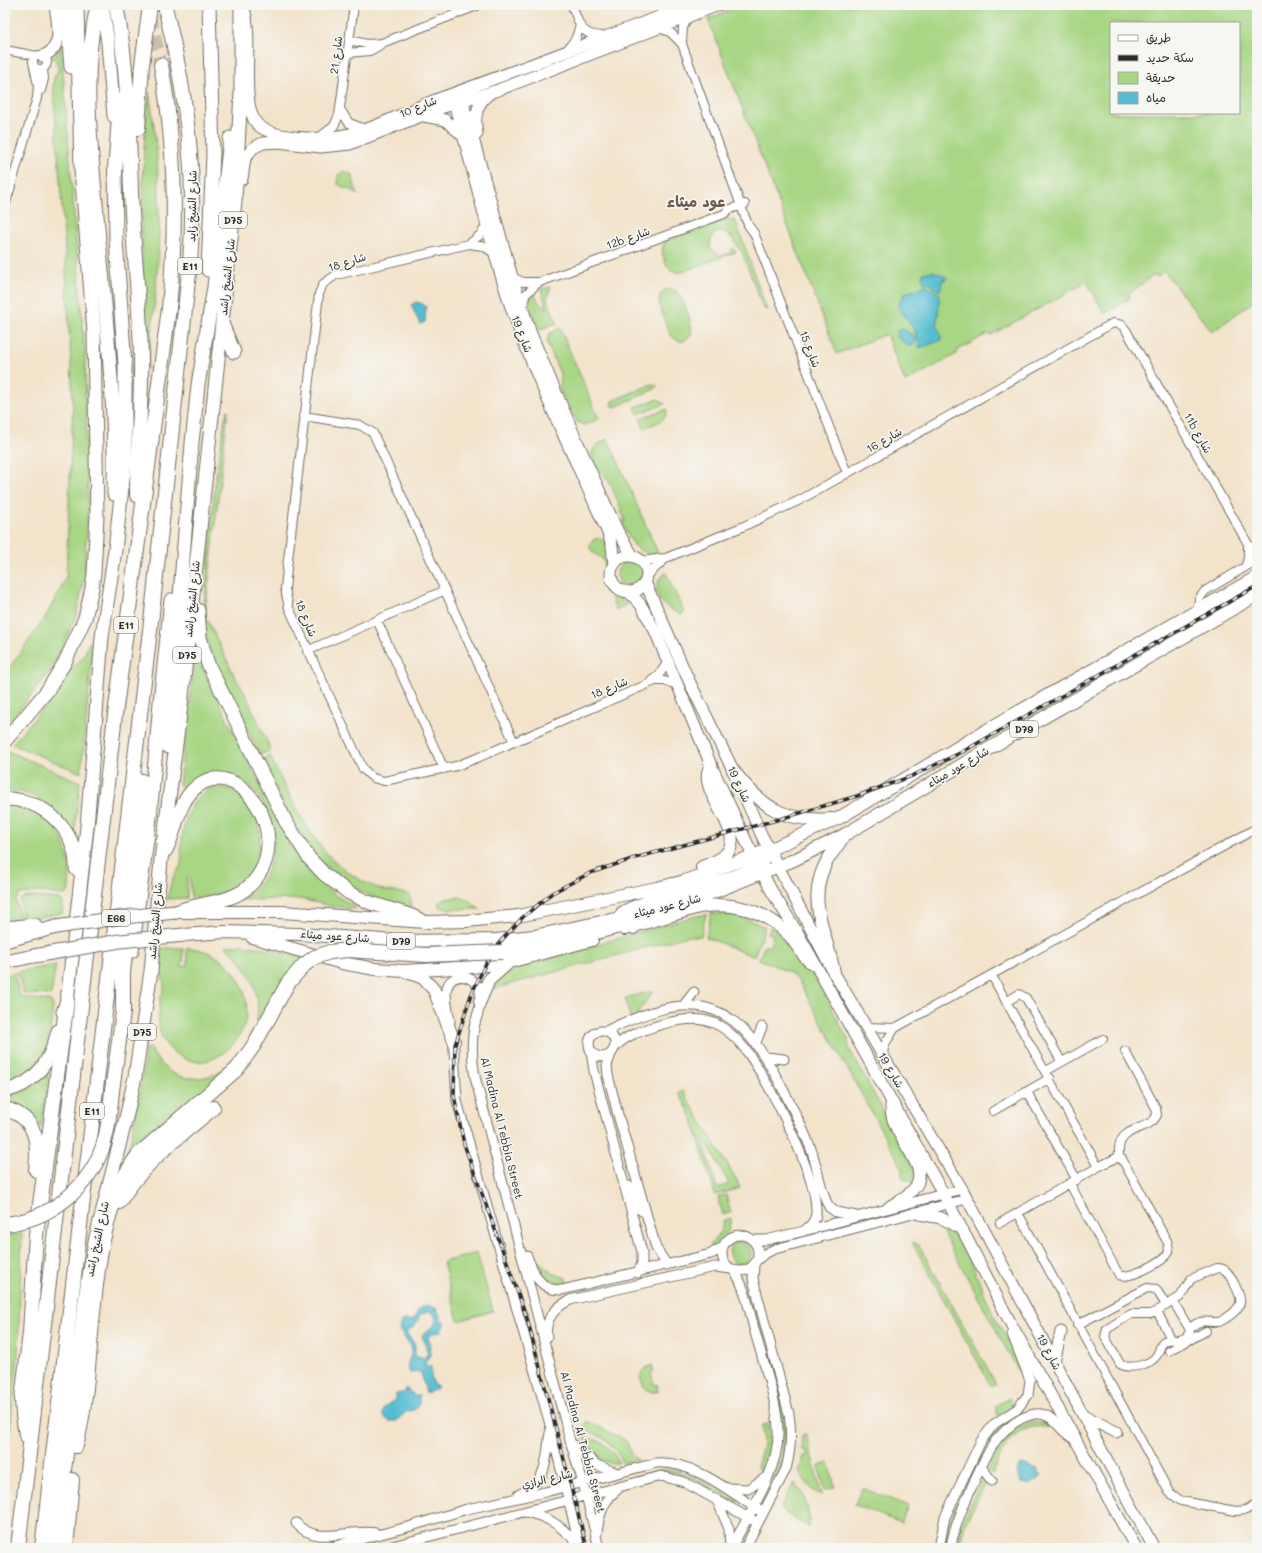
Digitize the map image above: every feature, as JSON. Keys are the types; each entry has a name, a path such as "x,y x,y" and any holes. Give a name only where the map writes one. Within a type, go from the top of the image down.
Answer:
{"highway":[{"path":"66,5 93,316 97,516"},
{"path":"77,5 81,169"},
{"path":"30,1446 24,1423 22,1399 30,1333 34,1259 87,827 113,520 114,467 111,372 88,111 88,76 91,41 97,5"},
{"path":"102,5 113,92 116,240 125,366 126,429 120,512 105,616"},
{"path":"111,5 117,54 119,87 115,174"},
{"path":"116,5 127,82 132,215 141,356 137,490 139,535"},
{"path":"132,215 136,187 140,89 150,5"},
{"path":"208,329 206,292 213,154 209,5"},
{"name":"شارع الشيخ راشد","path":"88,1282 95,1241 119,1150 135,1078 149,985 161,860 181,706 235,201 242,45 241,5"},
{"name":"شارع الشيخ زايد","path":"162,522 190,263 193,215 192,168 188,115 179,62 166,11"},
{"path":"171,781 168,756 169,732 195,414 208,329 225,197 233,92 242,45"},
{"name":"شارع الشيخ زايد","path":"139,535 160,382 173,258 173,157 168,109 161,65"},
{"path":"5,741 47,691 65,662 79,633 92,588 100,479 104,303"},
{"path":"223,324 234,352"},
{"path":"5,1224 29,1220 48,1211 65,1200 81,1185 94,1166 103,1146 108,1127 150,818 160,702 176,555 180,533 187,510"},
{"name":"شارع الشيخ راشد","path":"42,1548 162,522"},
{"path":"200,528 201,557 198,616 202,647 210,668 291,832 316,866 340,887 368,902 412,916 424,922"},
{"name":"E11","path":"18,1548 116,708 139,535"},
{"path":"123,1012 123,972 133,885 146,736 147,711 145,675"},
{"path":"161,860 172,839 183,804 194,790 202,784 221,780 236,784 252,798 263,816 268,838 267,852 263,866 250,884 240,893 228,898 193,906 176,912"},
{"path":"5,799 21,800 42,808 54,817 68,836 75,858 73,901 76,921"},
{"name":"شارع عود ميثاء","path":"5,941 56,927 124,916 176,912"},
{"path":"5,928 36,925 56,927"},
{"path":"66,1548 76,1446 89,1365 99,1267 108,1219 118,1188 130,1166 139,1154 237,1069 254,1045 288,983 304,965 315,957 330,952 348,950 426,955 505,957 623,926 632,927"},
{"name":"شارع عود ميثاء","path":"5,962 120,941 184,935"},
{"path":"5,1091 26,1083 38,1074 47,1062 53,1049 66,1001"},
{"path":"108,1219 130,1185 152,1160 213,1108"},
{"path":"5,1109 15,1112 24,1119 32,1129 37,1140 38,1153 30,1236 34,1259"},
{"path":"76,1446 77,1416 86,1332 88,1282"},
{"path":"54,1548 88,1282"},
{"path":"8,1548 20,1521"}],"main road":[{"path":"40,56 52,51 57,44 58,34 55,5"},
{"name":"شارع 10","path":"241,5 248,27 249,106 254,121 273,134 320,138 338,137 457,98 494,91 718,5"},
{"name":"شارع 10","path":"235,201 241,185 246,158 253,148 263,143 278,142 321,147 350,144 421,116 457,98 563,53 690,5"},
{"path":"482,174 483,161 475,118 477,110 483,99 494,91"},
{"name":"شارع 19","path":"457,98 463,136 494,253 513,310 536,372 609,537 614,552 614,565"},
{"name":"شارع 19","path":"457,98 482,174 512,277 537,348 621,539 637,558"},
{"path":"421,116 445,120 454,126 463,136"},
{"path":"622,557 637,558 646,568 646,579 637,590 626,591 617,587 612,579 614,565 622,557"},
{"name":"شارع عود ميثاء","path":"184,935 225,932 300,934 396,941 466,942 534,936 687,902 758,864 769,850 839,818 1004,720 1257,578"},
{"name":"شارع 19","path":"646,579 690,683 733,770 769,850 834,973 962,1189 1154,1548"},
{"name":"شارع 19","path":"626,591 631,594 641,605 669,660 711,765 758,864 949,1204 1011,1324 1132,1545"},
{"name":"شارع عود ميثاء","path":"176,912 282,912 424,922 466,921 518,916 657,888 758,864 778,867 846,834 978,755 1257,595"},
{"path":"685,881 695,871 723,857 731,845 730,832 707,781 708,770 711,765"},
{"path":"733,770 753,793 779,812 790,817 805,820 839,818"},
{"path":"834,973 829,951 819,921 817,896 818,884 825,866 846,834"},
{"path":"632,927 710,905 743,908 762,915 780,928 793,940 807,960 814,965"},
{"path":"225,932 282,945 342,963 376,969 404,971 472,967 505,957"},
{"path":"480,1001 489,980 505,957"},
{"path":"404,971 423,978 430,984 454,1041"},
{"path":"889,1207 912,1191 916,1186 919,1175 917,1164 893,1123 891,1102"},
{"path":"915,1213 941,1218 963,1230"},
{"path":"1054,1362 1061,1332"},
{"path":"1083,1415 1116,1432"},
{"path":"1145,1531 1161,1548"}],"street":[{"name":"شارع 21","path":"320,138 334,126 340,109 354,5"},
{"path":"348,53 370,51 382,43 479,5"},
{"path":"572,5 580,25 590,34 608,36"},
{"name":"شارع 15","path":"688,16 683,27 682,44 733,179 738,185 744,207 754,226 754,232 847,473"},
{"path":"563,53 573,43 580,25"},
{"name":"شارع 15","path":"659,28 670,32 682,44"},
{"path":"349,40 367,44 382,43"},
{"path":"5,206 8,186 43,84 43,69 47,63 46,59 40,56 8,51"},
{"path":"8,51 34,66 38,70 43,69"},
{"path":"37,98 38,85 33,59 40,56"},
{"path":"340,109 349,123 365,129"},
{"name":"12b شارع","path":"512,277 523,282 540,282 724,214 728,210 744,207"},
{"path":"469,244 480,235 487,224"},
{"name":"شارع 18","path":"494,253 483,246 469,244 359,269 336,275 327,280 319,294 304,416 285,589 288,608 363,769 373,778 384,781 444,769 477,758 649,683 660,680 678,685"},
{"name":"12b شارع","path":"522,305 526,294 540,282"},
{"name":"شارع 16","path":"637,558 666,558 770,514 847,473 1105,327 1118,326"},
{"name":"11b شارع","path":"1118,326 1128,334 1248,544 1257,551"},
{"path":"304,416 360,425 373,433 514,742"},
{"path":"1246,566 1249,553 1248,544"},
{"name":"شارع 16","path":"646,579 666,558"},
{"path":"1197,612 1199,599 1205,591 1257,560"},
{"path":"307,651 445,590"},
{"path":"378,620 444,769"},
{"name":"شارع 18","path":"649,683 659,675 669,660"},
{"path":"882,1055 886,1042 895,1028 992,976 1257,828"},
{"name":"Al Madina Al Tebbia Street","path":"580,1547 551,1428 457,1101 454,1041 446,997 446,989 450,982 465,976 473,979 478,985 481,993 472,1040 473,1065 571,1444 583,1483 597,1543"},
{"path":"992,976 1048,1074 1098,1167"},
{"path":"684,1006 694,992"},
{"path":"1006,1002 1019,994 1026,998 1062,1061"},
{"path":"638,1273 642,1263 642,1252 594,1071 589,1044 592,1036 599,1031 606,1031 630,1020 684,1006 702,1007 724,1014 746,1030 766,1057 803,1129 830,1207 836,1212 856,1216"},
{"path":"591,1051 600,1057 613,1050 635,1033 669,1022 684,1020 707,1021 718,1025 736,1039 751,1057 772,1095 798,1148 814,1198 816,1215 814,1221 804,1231"},
{"path":"756,1042 762,1027"},
{"path":"866,1027 895,1028"},
{"path":"606,1031 614,1038 613,1050 607,1066 608,1075 656,1248 667,1265"},
{"path":"993,1111 1027,1092 1062,1061 1103,1039"},
{"path":"1027,1092 1074,1182 1119,1275 1129,1276 1162,1260 1169,1252 1168,1243 1124,1163 1119,1157 1120,1143 1123,1137 1153,1121 1157,1115 1156,1108 1125,1051"},
{"path":"766,1057 784,1059"},
{"path":"772,1095 779,1099 796,1129 803,1129"},
{"path":"1000,1223 1098,1167 1119,1157"},
{"path":"623,1181 630,1188 639,1209 643,1210 645,1208"},
{"path":"753,1240 766,1240 804,1231 889,1207 962,1189"},
{"path":"547,1350 547,1324 554,1312 563,1303 570,1300 715,1267 744,1271 764,1254 775,1249 967,1200"},
{"path":"1018,1213 1077,1325 1172,1496 1181,1501 1236,1511 1246,1510 1257,1503"},
{"path":"516,1234 521,1240 534,1276 542,1284 552,1289 562,1290 638,1273 711,1254 723,1246 729,1238 737,1235 746,1235 753,1240 758,1249 753,1279 789,1414 791,1448 786,1469 745,1548"},
{"path":"723,1246 723,1259 732,1269 740,1283 776,1414 778,1431 777,1446 768,1476 731,1548"},
{"path":"1217,1268 1226,1270 1240,1296 1241,1300 1238,1308 1221,1322 1199,1322 1190,1330 1184,1341 1171,1339 1162,1343 1156,1357 1134,1368 1129,1368 1120,1364 1107,1342 1105,1333 1111,1326 1135,1312 1150,1314 1180,1297 1189,1281 1194,1278 1217,1268"},
{"path":"1077,1325 1147,1288 1156,1289 1166,1305"},
{"path":"1174,1300 1190,1330"},
{"path":"1157,1311 1171,1339"},
{"path":"939,1548 945,1518 981,1441 994,1424 1017,1408 1028,1395 1030,1380 1012,1335 1011,1324"},
{"path":"1169,1351 1184,1341 1206,1331"},
{"path":"951,1548 957,1521 982,1468 998,1438 1016,1422 1036,1414 1049,1416 1054,1419 1068,1436 1075,1439"},
{"path":"504,1501 530,1488 538,1482 544,1473 551,1428"},
{"path":"571,1444 597,1465 617,1474"},
{"name":"شارع الرازي","path":"328,1548 467,1509 583,1483 656,1463 671,1463 686,1467 763,1513"},
{"path":"982,1468 992,1481"},
{"path":"385,1548 521,1511 586,1496 661,1476 684,1482 758,1523"},
{"path":"720,1486 740,1490 748,1489 758,1485 768,1476"},
{"path":"597,1543 602,1507 607,1498 621,1486"},
{"path":"717,1499 724,1512 729,1529 731,1548"},
{"path":"521,1511 544,1516 555,1522 580,1547"},
{"path":"296,1522 303,1529 321,1535 334,1536 365,1532 381,1534"}],"green space":[{"path":"744,5 1257,5 1257,299 1212,332 1164,271 1157,277 1155,274 1128,294 1130,298 1105,314 1087,282 991,335 987,334 958,350 957,354 905,382 886,334 837,354 708,19"},
{"path":"61,45 85,356 88,506 84,577 77,614 62,647 47,675 5,728 5,674 45,618 66,578 73,402 64,235 53,85 54,78 58,70 56,60 51,57 56,54"},
{"path":"149,92 157,162 159,230 158,265 147,369 142,196 143,161"},
{"path":"344,171 351,174 358,195 338,184 338,175"},
{"path":"728,218 736,222 767,310 763,308 742,252 728,233 716,233 711,238 711,250 721,256 729,253 733,248 736,252 681,272 673,271 665,262 662,250 665,241"},
{"path":"551,287 547,299 557,323 539,330 528,305 530,298 534,293 539,303 547,309 541,289"},
{"path":"670,289 677,292 681,297 690,320 692,331 691,335 684,341 677,340 672,336 660,308 659,298 661,294"},
{"path":"560,328 599,419 585,425 577,422 560,390 561,376 547,343 549,334"},
{"path":"652,384 657,386 655,389 615,407 611,405 612,401"},
{"path":"658,399 665,404 638,414 635,407"},
{"path":"667,409 667,413 663,419 644,428 640,418"},
{"path":"228,410 205,615 236,679 243,689 271,750 260,755 234,706 218,671 211,654 203,619 215,482 225,418"},
{"path":"608,439 658,553 651,554 640,550 628,536 623,524 625,520 614,491 609,482 597,468 593,459 592,454 594,448"},
{"path":"599,538 607,543 610,568 608,582 617,597 628,604 616,610 604,579 605,565 603,559 592,552 589,545 593,540"},
{"path":"630,561 639,565 643,574 639,583 630,587 621,583 617,574 621,565"},
{"path":"666,573 684,612 682,615 660,601 658,596 658,582"},
{"path":"89,642 93,645 81,773 12,744 45,706 73,666 82,659"},
{"path":"198,660 291,847 318,881 335,895 355,906 356,909 331,906 300,899 238,900 258,886 269,865 273,841 270,819 260,799 246,784 228,775 207,776 184,788 179,785 194,662"},
{"path":"5,750 80,782 74,837 69,827 55,810 37,798 27,794 5,791"},
{"path":"270,756 301,817 313,836 327,853 343,868 361,881 383,890 410,895 412,908 396,906 372,897 350,885 331,871 316,856 293,822 262,760"},
{"path":"218,787 234,791 246,800 255,813 259,828 260,844 256,860 249,875 232,889 215,895 191,898 190,879 187,878 187,898 167,899 172,880 181,864 182,837 190,809 201,795 208,790"},
{"path":"5,805 22,807 37,812 49,821 58,832 65,846 68,861 70,877 68,893 64,895 38,892 20,894 16,901 21,922 5,922"},
{"path":"33,897 60,899 63,903 62,913 23,921 20,900 22,898"},
{"path":"459,897 468,900 480,909 449,909 440,907 438,904 441,900"},
{"path":"711,913 740,916 765,927 754,957 706,937"},
{"path":"706,914 701,936 688,936 493,989 503,976 517,968 680,920"},
{"path":"771,926 796,950 806,963 824,993 848,1039 849,1048 915,1170 913,1182 902,1177 902,1167 798,980 789,972 759,959 764,946 770,946 773,935 768,933"},
{"path":"241,945 264,948 305,958 250,1048 126,1165 143,1075 145,1049 149,1047 165,1068 173,1073 179,1076 202,1078 221,1071 230,1064 243,1051 252,1036 257,1021 258,1004 255,988 248,973 238,958 225,946"},
{"path":"183,948 183,961 181,966 188,966 186,948 206,952 223,961 235,974 244,990 247,1007 244,1025 236,1041 220,1055 198,1062 188,1060 175,1053 163,1040 159,1024 160,1001 164,986 160,972 160,960 161,949"},
{"path":"56,965 51,995 27,994 23,992 17,972"},
{"path":"14,973 20,996 51,1001 53,1006 47,1044 44,1054 38,1064 30,1072 19,1079 5,1084 5,975"},
{"path":"653,991 637,1015 630,1017 625,998"},
{"path":"49,1072 41,1128 26,1108 5,1099 5,1097 18,1094 29,1089"},
{"path":"683,1091 740,1188 715,1195 692,1117 679,1093","holes":["705,1140 729,1184 717,1188 703,1141"]},
{"path":"726,1195 731,1213 723,1215 718,1197"},
{"path":"731,1218 729,1230 712,1249 710,1244 719,1234 723,1221"},
{"path":"943,1221 959,1234 993,1314 1022,1367 1026,1385 942,1231"},
{"path":"22,1234 18,1354 5,1475 5,1364 8,1264 5,1266 5,1235"},
{"path":"740,1242 748,1245 751,1253 748,1261 740,1264 732,1261 729,1253 732,1245"},
{"path":"912,1242 919,1245 996,1384 991,1386"},
{"path":"477,1253 493,1311 458,1321 443,1262"},
{"path":"538,1261 552,1273 566,1278 567,1283 557,1282 548,1278 542,1271"},
{"path":"747,1284 749,1284 784,1413 786,1448 780,1473 776,1481 772,1479 782,1455 783,1428"},
{"path":"652,1365 654,1371 651,1372 654,1385 657,1384 658,1392 652,1392 645,1389 640,1378 645,1368"},
{"path":"1009,1398 1014,1407 998,1416 995,1406"},
{"path":"1019,1414 1021,1416 986,1451 951,1525 947,1541 944,1540 949,1521 987,1442 1001,1425"},
{"path":"587,1421 627,1441 631,1454 638,1460 623,1463 616,1451 607,1441 596,1434 583,1430"},
{"path":"1035,1422 1047,1425 1049,1422 1054,1426 1033,1427 1018,1434 1007,1445 992,1474 987,1470 1000,1446 1011,1433 1026,1424"},
{"path":"768,1424 769,1448 760,1472 757,1467 763,1445 762,1425"},
{"path":"806,1434 822,1495 813,1491 799,1472 804,1456 806,1456 808,1452 801,1449 802,1435"},
{"path":"584,1437 601,1442 613,1453 619,1463 607,1462 597,1457 589,1448"},
{"path":"829,1463 835,1487 825,1490 818,1466"},
{"path":"663,1469 673,1470 693,1476 738,1501 736,1504 691,1479 672,1472 664,1472 636,1479 635,1477"},
{"path":"984,1474 988,1479 965,1524 961,1538 961,1548 956,1548 958,1531"},
{"path":"794,1482 801,1492 808,1508 809,1527 780,1509"},
{"path":"862,1488 908,1506 901,1523 855,1505"}],"water":[{"path":"933,271 947,277 945,281 943,278 940,291 934,288 933,285 925,283 922,279 923,273"},
{"path":"926,286 940,294 937,324 942,340 920,348 914,329 897,306 905,293"},
{"path":"416,302 423,304 426,307 425,322 420,324 411,305"},
{"path":"903,329 915,337 916,341 912,346 908,346 897,337 897,331"},
{"path":"428,1305 437,1309 442,1321 446,1322 440,1332 439,1331 428,1336 431,1353 425,1363 426,1366 431,1366 431,1376 434,1386 437,1385 437,1389 426,1393 421,1372 410,1373 407,1366 412,1351 411,1346 399,1330 401,1322 405,1320 412,1321 420,1308","holes":["429,1311 435,1315 436,1319 434,1325 422,1335 428,1353 424,1358 417,1357 415,1355 415,1345 406,1332 415,1326 420,1315"]},
{"path":"405,1388 414,1395 419,1395 419,1406 414,1410 407,1411 397,1421 389,1421 383,1416 383,1410 395,1399 396,1394 406,1392"},
{"path":"1025,1465 1038,1469 1042,1476 1029,1485 1021,1482 1017,1472 1019,1466"}],"tunnel":[{"path":"149,15 161,65"}],"railway":[{"path":"587,1548 527,1318 464,1144 454,1095 455,1045 471,995 486,963 500,942 522,918 552,893 590,873 635,858 780,819 857,796 912,776 962,752 1257,586"}],"district":[{"name":"عود ميثاء","path":"696,202"}]}
